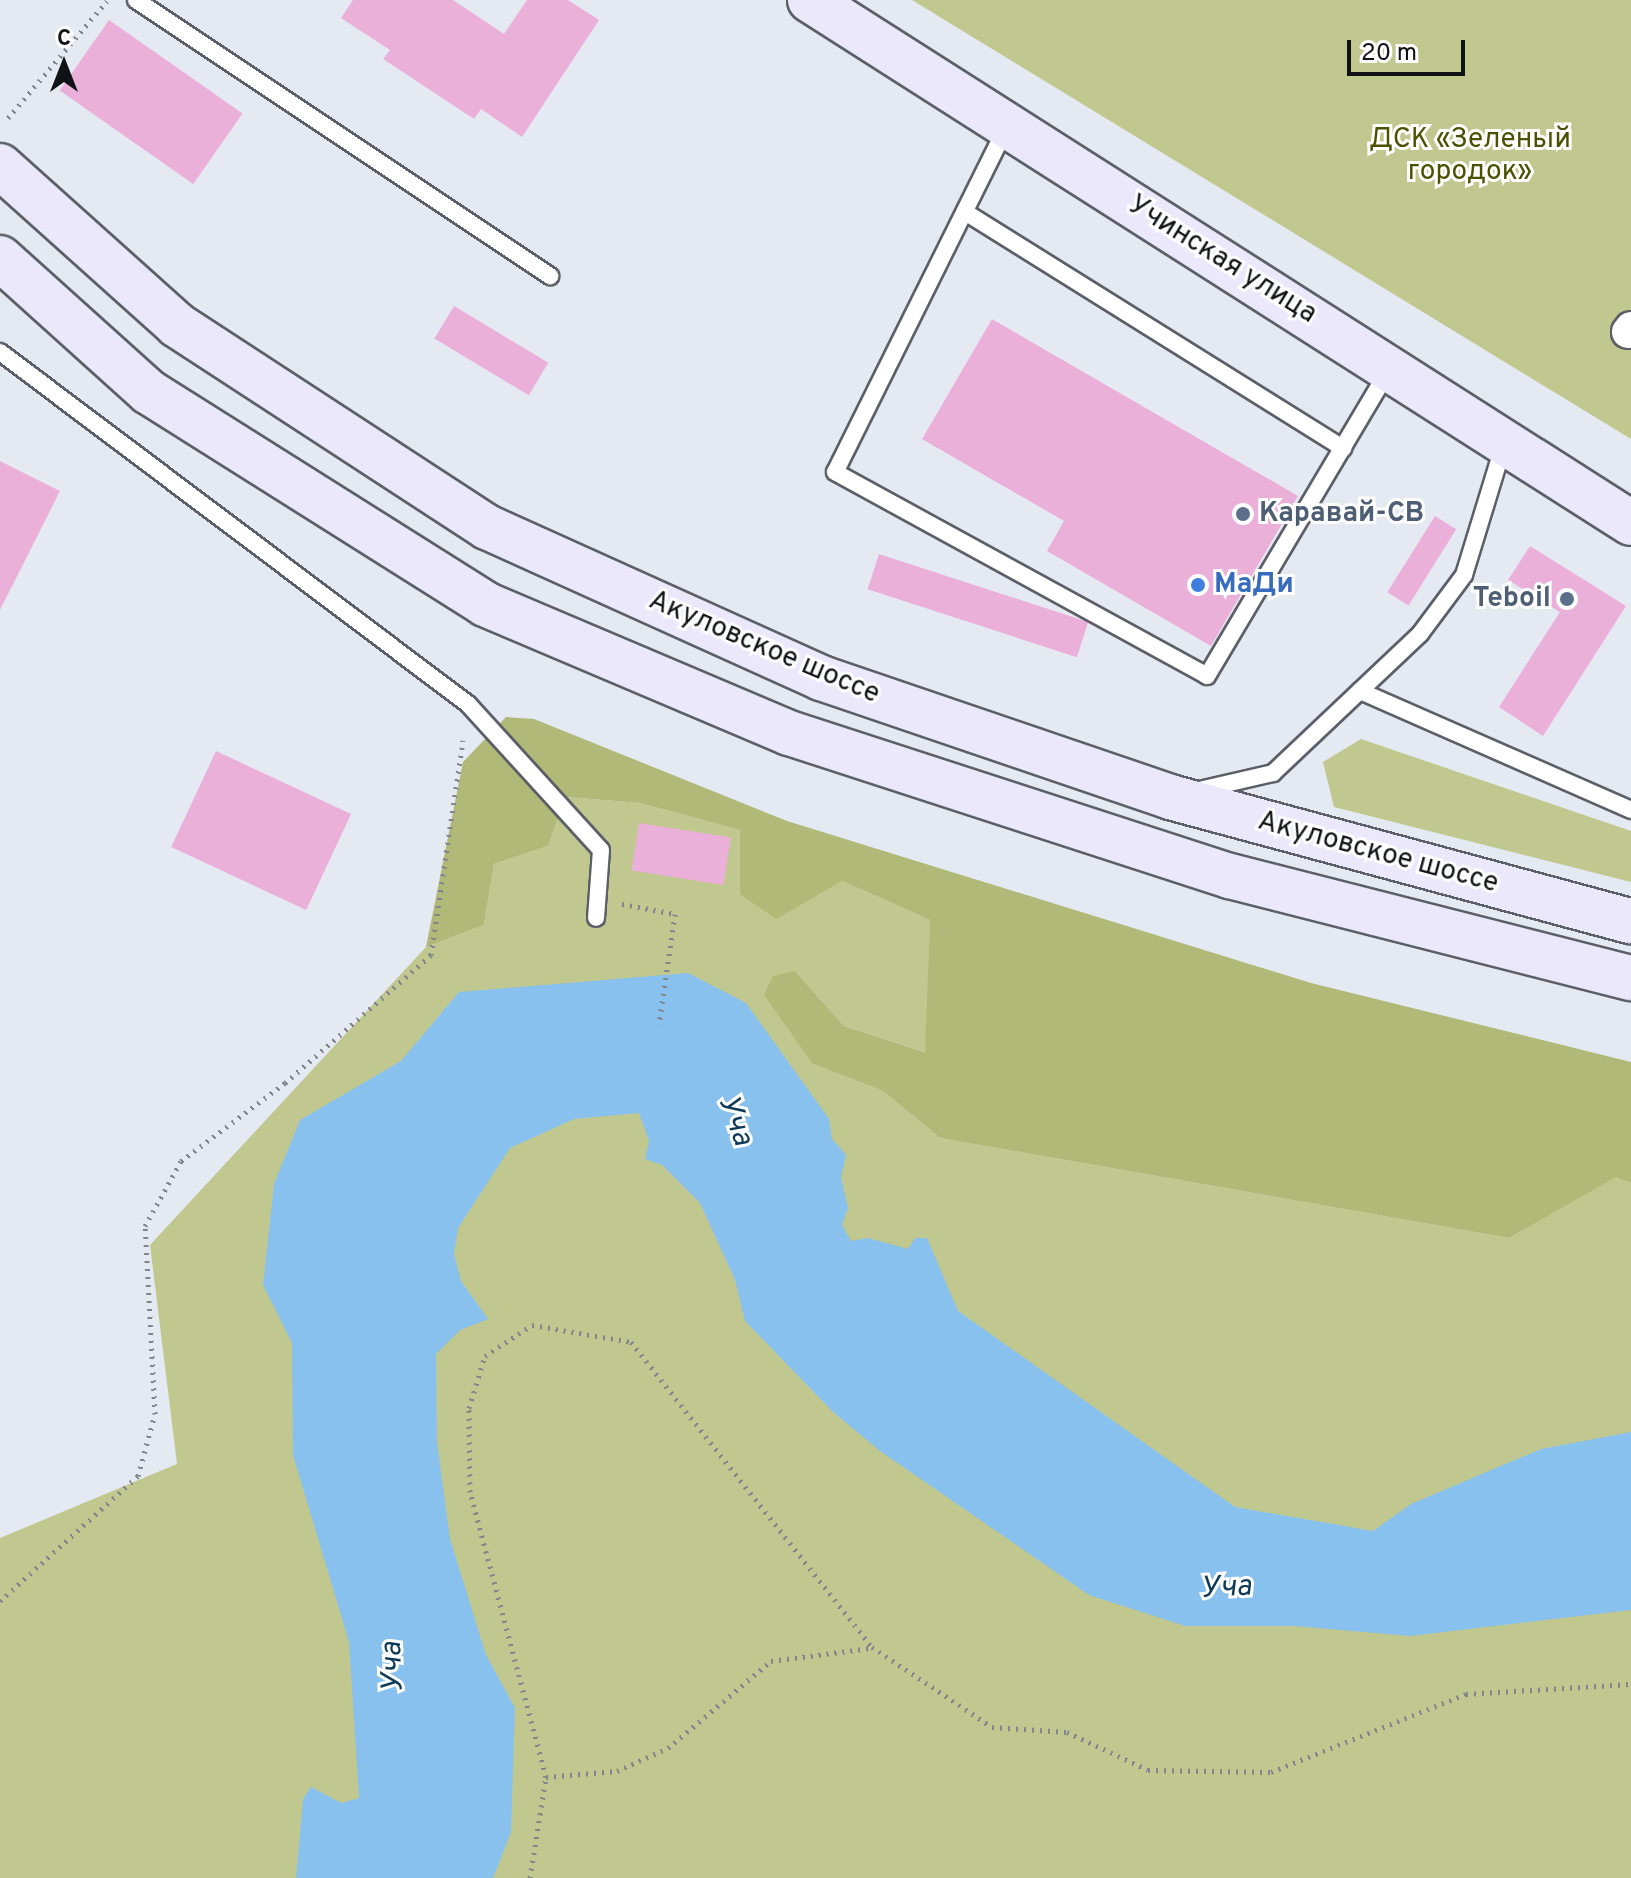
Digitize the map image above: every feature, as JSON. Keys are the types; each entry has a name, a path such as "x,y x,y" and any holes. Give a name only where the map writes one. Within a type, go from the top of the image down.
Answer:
{"main road":[{"name":"Учинская улица","path":"810,0 1505,439 1631,523"},
{"name":"Акуловское шоссе","path":"0,166 177,325 487,527 821,678 1170,797 1631,921"},
{"name":"Акуловское шоссе","path":"0,258 149,392 485,604 804,738 1230,876 1631,978"}],"lane":[{"path":"136,0 550,276"},
{"path":"1008,125 835,472 1207,676 1391,367"},
{"path":"965,212 1343,448"},
{"path":"0,352 468,704 601,850 596,918"},
{"path":"1170,797 1273,773 1420,634 1464,575 1505,439"},
{"path":"1360,691 1631,810"}],"path":[{"path":"8,118 108,0"},
{"path":"0,1601 138,1476 154,1404 145,1226 181,1161 285,1083 431,955 468,704"},
{"path":"598,897 675,914 659,1025"},
{"path":"530,1878 546,1777 470,1492 469,1408 485,1356 532,1325 631,1342 872,1647 992,1727 1067,1732 1148,1770 1271,1772 1466,1694 1631,1684"},
{"path":"546,1777 617,1771 668,1748 771,1661 872,1647"}],"green space":[{"name":"ДСК «Зеленый городок»","path":"912,0 1631,0 1631,439"},
{"path":"506,717 534,719 787,821 1311,983 1631,1062 1631,1183 1616,1177 1509,1238 940,1138 883,1091 813,1064 764,995 773,976 795,971 844,1026 925,1052 930,920 842,881 776,919 740,894 740,830 640,803 566,797 548,846 494,864 484,925 426,947 463,762"},
{"path":"1361,739 1631,831 1631,882 1334,807 1323,762"},
{"path":"566,797 640,803 740,830 740,894 842,881 930,920 926,1052 844,1026 795,971 813,1064 883,1091 940,1138 1509,1238 1616,1176 1631,1183 1631,1878 0,1878 0,1538 177,1464 150,1245 426,947 484,925 494,864 548,846"}],"water":[{"name":"Уча","path":"688,973 746,1003 829,1119 832,1139 846,1155 841,1177 848,1208 842,1225 851,1241 868,1238 908,1249 915,1238 927,1238 958,1311 1235,1507 1373,1531 1411,1504 1541,1449 1631,1432 1631,1610 1410,1636 1294,1626 1185,1626 1089,1595 880,1451 832,1411 745,1321 735,1280 700,1203 662,1165 645,1159 649,1141 639,1113 574,1119 510,1148 458,1228 454,1254 461,1281 488,1319 460,1330 436,1354 437,1442 450,1539 486,1655 515,1708 511,1832 493,1878 296,1878 303,1799 311,1787 341,1803 359,1798 349,1642 293,1455 292,1343 263,1285 274,1184 300,1120 401,1061 459,992"}],"building":[{"path":"353,0 453,0 504,34 527,0 568,0 599,20 522,137 481,109 474,119 383,59 390,50 341,18"},
{"path":"109,20 243,113 193,184 60,90"},
{"path":"454,306 548,363 529,395 434,339"},
{"path":"992,319 1298,496 1211,646 1047,551 1064,521 922,439"},
{"path":"0,461 60,491 0,610"},
{"path":"1435,516 1456,529 1409,606 1387,592"},
{"path":"1530,546 1626,606 1543,736 1499,707 1560,612 1508,580"},
{"path":"879,554 1088,622 1077,657 868,589"},
{"path":"216,751 351,814 306,910 171,847"},
{"path":"639,823 731,838 723,885 631,870"}],"place":[{"name":"Каравай-СВ","path":"1243,514"},
{"name":"МаДи","path":"1198,585"},
{"name":"Teboil","path":"1567,599"}]}
